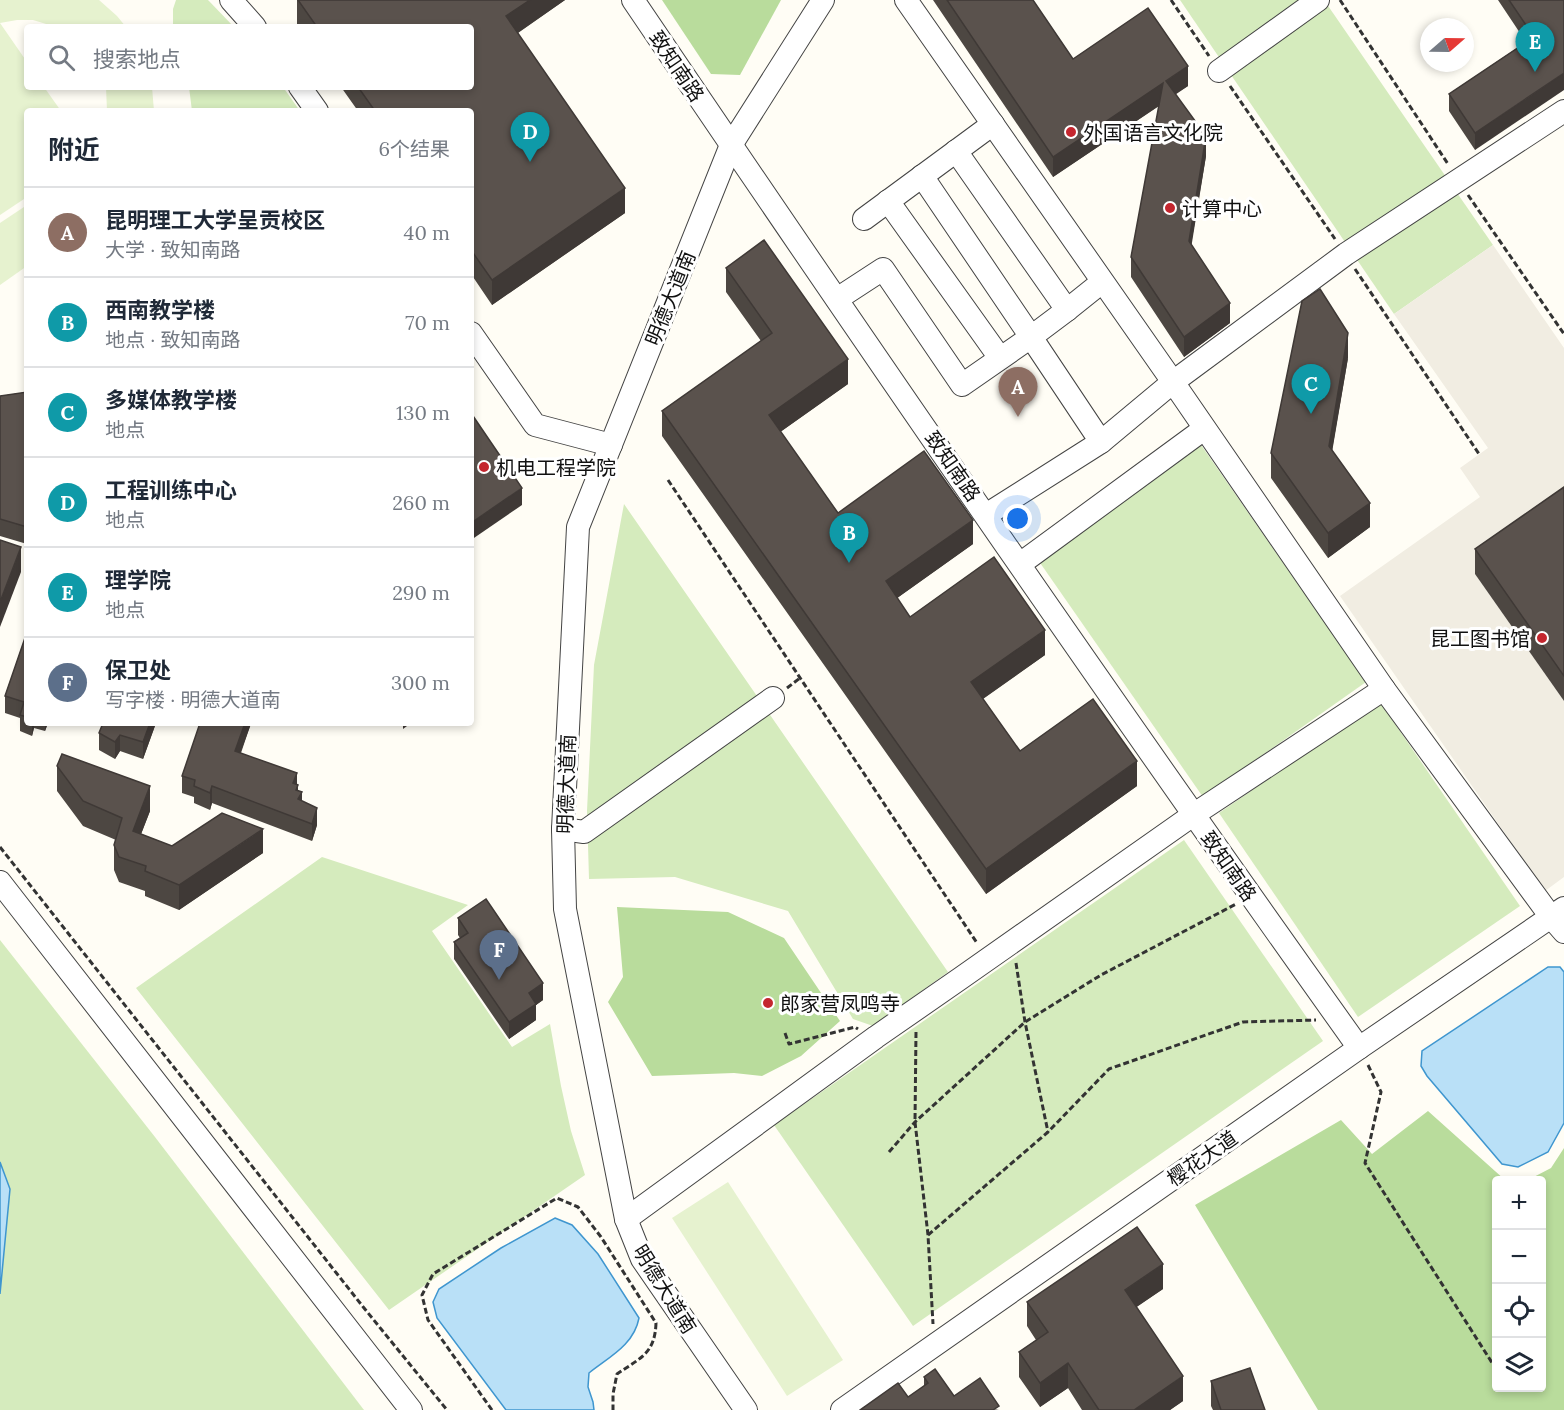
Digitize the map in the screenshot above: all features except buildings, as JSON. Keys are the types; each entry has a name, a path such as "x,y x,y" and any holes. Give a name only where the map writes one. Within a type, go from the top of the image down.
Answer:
{"street":[{"path":"231,0 252,24"},
{"name":"致知南路","path":"633,0 1193,816 1359,1048"},
{"name":"明德大道南","path":"746,1410 642,1259 626,1219 565,909 563,829 578,527 731,145 823,0"},
{"path":"906,0 1384,689 1560,919"},
{"path":"1219,71 1318,0"},
{"path":"302,90 315,108"},
{"path":"986,515 1101,442 1173,382 1346,254 1564,111"},
{"path":"864,219 993,124"},
{"path":"956,151 1068,310"},
{"path":"922,176 1101,442"},
{"path":"888,201 1000,358"},
{"path":"837,299 883,269 962,385 1068,310 1102,282"},
{"path":"474,337 535,424 611,445"},
{"path":"1020,564 1204,429"},
{"path":"626,1219 876,1037 1193,816 1384,689"},
{"path":"563,829 584,832 773,698"},
{"path":"0,882 411,1410"},
{"name":"樱花大道","path":"842,1410 1359,1048 1560,919"}],"path":[{"path":"1171,0 1346,254 1479,454"},
{"path":"668,480 988,960"},
{"path":"0,847 349,1290 447,1410"},
{"path":"890,1152 915,1122 1025,1022 1101,975 1251,896"},
{"path":"1013,942 1025,1022 1048,1132"},
{"path":"917,1009 915,1122 928,1235 934,1345"},
{"path":"928,1235 1048,1132 1109,1069 1244,1022 1339,1020"},
{"path":"784,1033 789,1044 855,1027 876,1037"},
{"path":"1359,1048 1382,1092 1365,1163 1492,1361"},
{"path":"492,1410 428,1320 422,1295 434,1274 557,1198 578,1207 601,1237 656,1323 656,1337 647,1353 616,1374 613,1410"}],"green space":[{"path":"0,0 99,0 124,24 46,24 33,20 0,23"},
{"path":"176,0 208,0 231,24 173,24 173,9"},
{"path":"662,0 781,0 740,75 711,74"},
{"path":"1180,0 1324,0 1493,245 1394,314"},
{"path":"0,23 24,58 24,90 46,90 59,108 24,108 24,199 0,215"},
{"path":"106,90 152,90 154,108 107,108"},
{"path":"189,90 285,90 298,108 192,108"},
{"path":"24,207 24,268 0,285 0,223"},
{"path":"1199,442 1366,682 1203,797 1036,557"},
{"path":"624,504 948,972 873,1026 853,1019 788,911 675,877 589,879 587,811 594,665"},
{"path":"1380,702 1520,906 1358,1017 1219,813"},
{"path":"1184,840 1323,1041 913,1326 774,1125"},
{"path":"322,857 468,905 432,931 512,1047 550,1024 571,1131 585,1175 389,1310 136,988"},
{"path":"617,907 728,912 784,938 840,1021 801,1056 762,1076 734,1073 652,1076 608,1002 623,977"},
{"path":"0,940 155,1137 364,1410 0,1410"},
{"path":"1428,1111 1501,1176 1492,1176 1492,1392 1546,1392 1546,1176 1536,1176 1551,1168 1564,1148 1564,1410 1318,1410 1195,1205 1341,1120 1372,1154"},
{"path":"728,1182 843,1360 787,1396 672,1218"}],"shaded area":[{"path":"1493,245 1564,348 1564,512 1475,574 1564,701 1564,877 1545,891 1340,596 1480,497 1460,468 1488,448 1394,314"}],"water":[{"path":"1548,967 1560,967 1564,972 1564,1123 1548,1152 1518,1167 1502,1164 1427,1076 1421,1066 1422,1051"},
{"path":"0,1162 10,1189 0,1294"},
{"path":"555,1218 572,1225 598,1254 639,1318 632,1336 626,1343 589,1373 588,1387 594,1410 506,1410 437,1318 433,1302 439,1289 501,1248"}],"place":[{"name":"理学院","path":"1535,72"},
{"name":"外国语言文化院","path":"1071,132"},
{"name":"工程训练中心","path":"530,162"},
{"name":"计算中心","path":"1170,208"},
{"name":"多媒体教学楼","path":"1311,414"},
{"name":"昆明理工大学呈贡校区","path":"1018,417"},
{"name":"机电工程学院","path":"484,467"},
{"name":"西南教学楼","path":"849,563"},
{"name":"昆工图书馆","path":"1542,638"},
{"name":"保卫处","path":"499,980"},
{"name":"郎家营凤鸣寺","path":"768,1003"}]}
